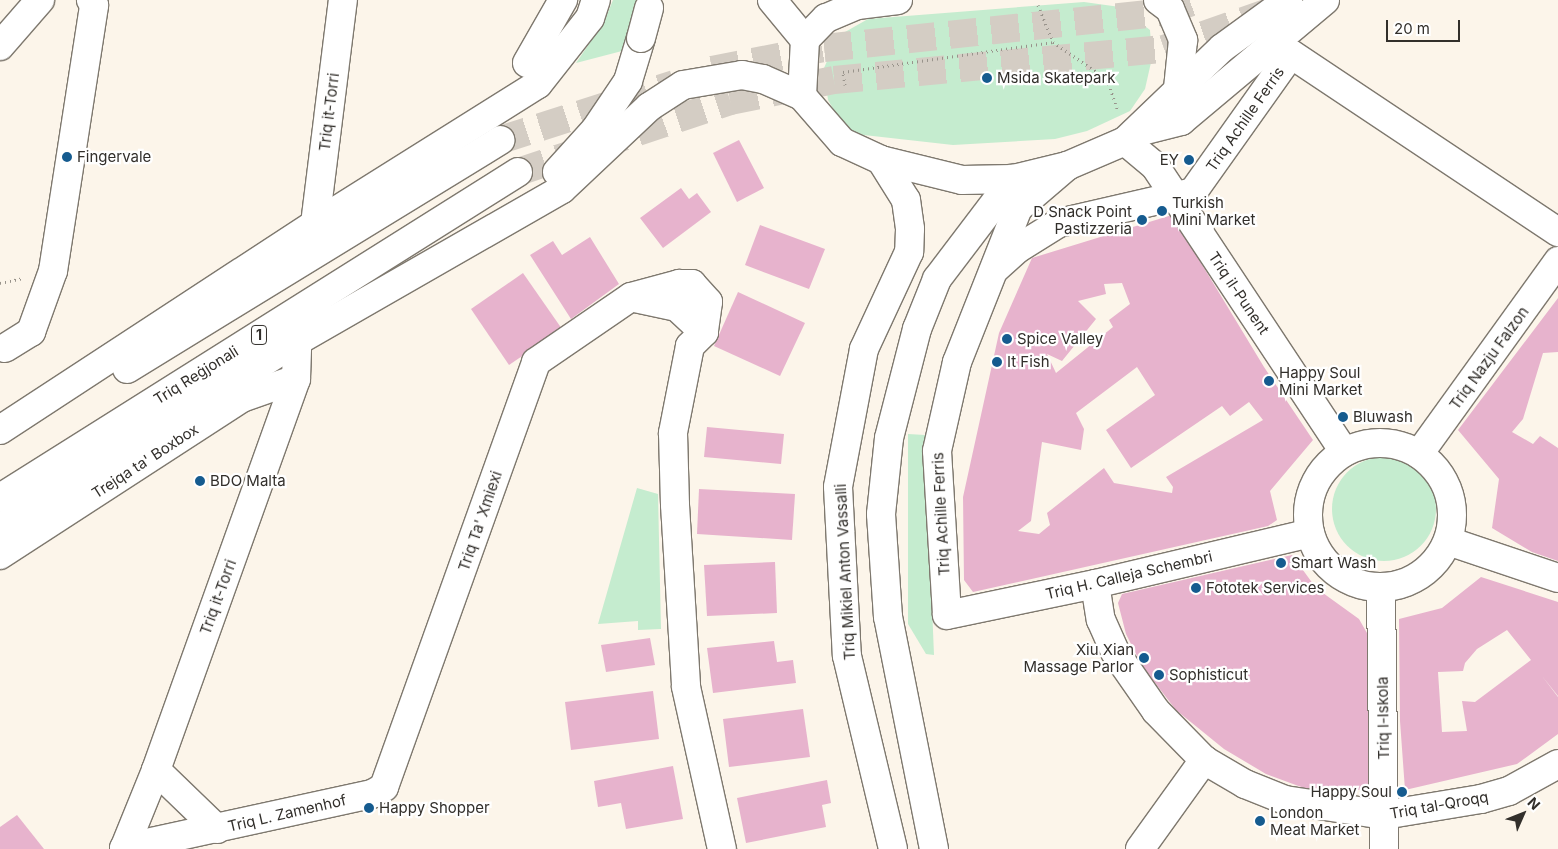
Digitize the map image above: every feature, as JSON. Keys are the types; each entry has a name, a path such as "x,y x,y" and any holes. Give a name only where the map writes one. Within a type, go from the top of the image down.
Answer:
{"main road":[{"path":"0,46 40,0"},
{"path":"5,348 31,332 53,271 92,15 91,0"},
{"name":"Triq it-Torri","path":"315,224 343,0"},
{"path":"527,63 563,0"},
{"path":"0,430 315,224 538,84 590,18 596,0"},
{"path":"772,0 805,40"},
{"path":"802,96 805,40 826,18 857,5 898,0"},
{"path":"1158,0 1170,9 1183,40 1178,88"},
{"path":"0,528 297,341 562,189 649,107 682,85 742,75 763,79 802,96 842,142 881,160 962,180 1013,179 1067,166 1126,130 1178,88 1222,48 1288,0"},
{"path":"1126,130 1182,122 1325,0"},
{"path":"522,212 595,130 628,81 650,4"},
{"name":"Triq Achille Ferris","path":"992,272 1017,248 1059,223 1193,192 1291,54 1558,232"},
{"name":"Triq il-Punent","path":"1126,130 1155,166 1344,452"},
{"path":"0,446 500,140"},
{"name":"Triq Mikiel Anton Vassalli","path":"881,160 906,200 910,229 909,252 864,349 838,487 847,656 892,849"},
{"name":"Triq Achille Ferris","path":"947,615 937,451 957,362 1018,208 1067,166"},
{"name":"Triq Reġjonali","path":"0,498 518,172"},
{"path":"934,849 888,617 881,514 889,438 917,329 937,279 1013,179"},
{"name":"Triq Nazju Falzon","path":"1419,454 1558,261"},
{"name":"Triq Ta' Xmiexi","path":"384,787 536,362 631,297 679,284 692,284 708,302 704,332 690,346 673,433 675,505 686,687 722,849"},
{"name":"Triq it-Torri","path":"124,849 156,770 296,379 297,341"},
{"name":"Trejqa ta' Boxbox","path":"0,555 242,398 296,379"},
{"path":"1382,443 1402,446 1419,454 1437,471 1448,493 1452,517 1448,541 1437,560 1421,574 1402,584 1381,587 1358,584 1336,572 1320,555 1310,533 1307,510 1313,487 1326,466 1344,452 1362,444 1382,443"},
{"name":"Triq H. Calleja Schembri","path":"947,615 1095,584 1310,533"},
{"path":"1448,541 1558,578"},
{"name":"Triq tal-Qroqq","path":"1095,584 1101,620 1133,682 1156,711 1204,760 1246,784 1285,800 1384,815 1481,799 1509,790 1558,764"},
{"name":"Triq l-Iskola","path":"1381,587 1384,849"},
{"path":"1140,849 1204,760"},
{"name":"Triq L. Zamenhof","path":"156,770 217,829"},
{"name":"Triq L. Zamenhof","path":"124,849 372,794 384,787"}],"path":[{"path":"1038,5 1052,42 1107,79 1126,130"},
{"path":"845,85 843,72 1052,42"}],"green space":[{"path":"613,0 638,0 622,51 576,63 604,22"},
{"name":"Msida Skatepark","path":"1084,2 1120,7 1150,30 1152,58 1145,89 1130,111 1087,131 1055,139 953,145 855,134 839,119 828,100 824,68 838,36 868,19"},
{"path":"908,434 925,435 934,655 926,654 908,624"},
{"path":"1384,457 1404,461 1421,472 1432,489 1436,509 1432,529 1421,546 1404,557 1384,561 1364,557 1347,546 1336,529 1332,509 1336,489 1347,472 1364,461"},
{"path":"637,488 658,494 661,629 638,630 638,621 598,624"}],"building":[{"path":"739,140 764,188 737,202 713,153"},
{"path":"681,188 689,199 697,193 711,212 663,248 640,218"},
{"path":"1172,215 1264,367 1313,440 1270,491 1277,520 1268,526 973,592 964,580 963,497 999,333 1032,258","holes":["1122,283 1130,304 1109,320 1113,327 1056,373 1047,354 1062,361 1096,319 1078,301 1106,294 1104,284","1137,367 1155,395 1106,430 1131,468 1222,406 1230,416 1249,402 1263,420 1166,477 1173,487 1172,493 1114,483 1104,468 1047,513 1050,525 1039,534 1018,531 1031,521 1042,442 1081,450 1084,429 1076,413"]},
{"path":"760,225 825,249 809,289 745,265"},
{"path":"590,237 619,284 571,319 530,255 553,241 562,255"},
{"path":"523,273 562,329 509,365 471,309"},
{"path":"738,292 805,323 780,376 714,346"},
{"path":"1558,298 1558,352 1543,353 1523,419 1512,432 1533,444 1540,436 1558,448 1558,561 1532,552 1492,528 1499,479 1458,430"},
{"path":"707,427 784,434 781,464 704,457"},
{"path":"699,489 795,494 792,540 697,534"},
{"path":"1292,555 1316,588 1359,619 1367,633 1370,684 1368,790 1304,788 1266,774 1224,749 1176,710 1142,666 1126,634 1118,603 1122,594"},
{"path":"775,562 777,613 707,616 704,565"},
{"path":"1481,577 1558,602 1558,696 1542,676 1558,697 1558,734 1517,764 1405,790 1400,721 1399,619 1442,608","holes":["1507,630 1531,660 1475,702 1462,701 1467,731 1442,732 1438,672 1463,671 1465,663 1477,649"]},
{"path":"650,638 655,665 606,672 601,645"},
{"path":"774,641 777,662 793,660 796,683 713,693 707,648"},
{"path":"653,691 659,739 571,750 565,702"},
{"path":"803,709 810,757 729,767 723,719"},
{"path":"673,766 683,819 626,829 621,803 598,807 594,781"},
{"path":"827,780 831,803 822,805 826,827 746,843 737,798"},
{"path":"17,815 44,849 0,849 0,827"}],"tunnel":[{"path":"712,70 824,48 1164,12 1197,0"},
{"path":"518,172 730,101 834,80 1164,49 1303,0"},
{"path":"500,140 674,84"}],"place":[{"name":"Msida Skatepark","path":"987,78"},
{"name":"Fingervale","path":"67,157"},
{"name":"EY","path":"1189,160"},
{"name":"Turkish Mini Market","path":"1162,211"},
{"name":"D Snack Point Pastizzeria","path":"1142,220"},
{"name":"Spice Valley","path":"1007,339"},
{"name":"It Fish","path":"997,362"},
{"name":"Happy Soul Mini Market","path":"1269,381"},
{"name":"Bluwash","path":"1343,417"},
{"name":"BDO Malta","path":"200,481"},
{"name":"Smart Wash","path":"1281,563"},
{"name":"Fototek Services","path":"1196,588"},
{"name":"Xiu Xian Massage Parlor","path":"1144,658"},
{"name":"Sophisticut","path":"1159,675"},
{"name":"Happy Soul","path":"1402,792"},
{"name":"Happy Shopper","path":"369,808"},
{"name":"London Meat Market","path":"1260,821"}]}
